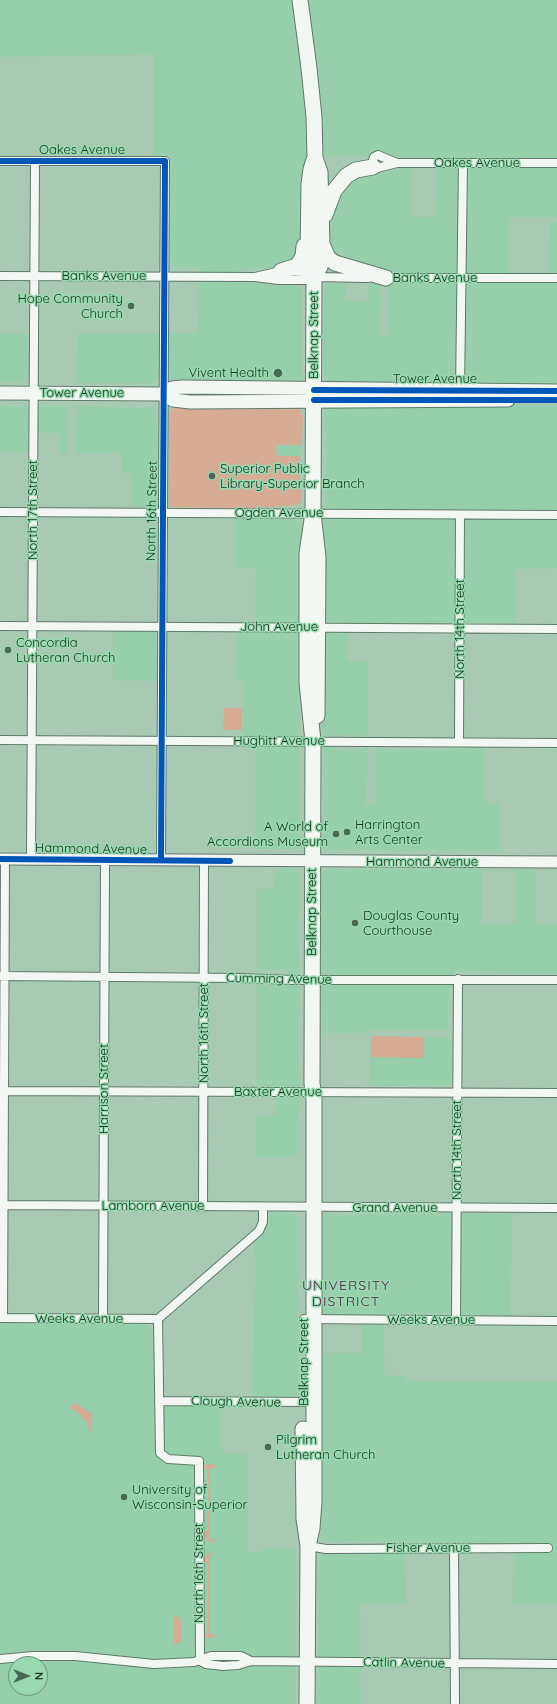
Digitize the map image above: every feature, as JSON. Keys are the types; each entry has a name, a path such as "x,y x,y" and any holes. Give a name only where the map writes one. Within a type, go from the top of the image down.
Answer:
{"highway":[{"path":"300,0 311,84 315,157 320,172 322,244 320,265 314,277"},
{"path":"281,271 295,267 303,256 311,170 315,157"},
{"path":"322,223 332,197 342,179 354,171 374,168"},
{"path":"308,195 308,258 310,269 314,277"},
{"path":"322,244 328,258 336,263 386,278"},
{"name":"Belknap Street","path":"307,1704 308,1546 304,1524 303,1494 309,1402 312,741 307,689 312,627 307,553 313,513 314,277"}],"main road":[{"name":"Tower Avenue","path":"0,393 164,394 175,388 421,400 557,400"},
{"name":"Tower Avenue","path":"314,395 460,390 557,391"},
{"path":"421,400 436,396 456,395 459,394 460,390"}],"street":[{"name":"Oakes Avenue","path":"397,163 377,155 373,159 374,168 384,168 397,163 557,164"},
{"name":"Oakes Avenue","path":"0,161 165,161"},
{"name":"North 17th Street","path":"32,859 35,161"},
{"name":"North 16th Street","path":"161,860 165,161"},
{"path":"460,390 463,163"},
{"name":"Banks Avenue","path":"255,277 281,271 305,272 314,277"},
{"name":"Banks Avenue","path":"0,276 255,277 278,280 305,280 314,277 557,278"},
{"name":"Ogden Avenue","path":"0,512 557,515"},
{"name":"North 14th Street","path":"459,742 460,515"},
{"name":"John Avenue","path":"0,626 557,629"},
{"name":"Hughitt Avenue","path":"0,740 557,742"},
{"path":"1,1318 2,859"},
{"name":"Hammond Avenue","path":"2,859 557,862"},
{"name":"Harrison Street","path":"103,1319 106,860"},
{"name":"North 16th Street","path":"203,1206 204,861"},
{"name":"Cumming Avenue","path":"2,976 312,980 557,980"},
{"name":"North 14th Street","path":"456,1320 458,979"},
{"name":"Baxter Avenue","path":"2,1091 104,1090 203,1092 311,1089 458,1093 557,1093"},
{"name":"Lamborn Avenue","path":"2,1205 310,1207"},
{"path":"159,1401 158,1319 258,1231 263,1222 263,1207"},
{"name":"Grand Avenue","path":"310,1207 557,1208"},
{"name":"Weeks Avenue","path":"1,1318 158,1319"},
{"name":"Weeks Avenue","path":"309,1319 557,1321"},
{"name":"North 16th Street","path":"159,1401 160,1450 162,1455 168,1459 199,1461 200,1661"},
{"name":"Clough Avenue","path":"159,1401 309,1402"},
{"name":"Fisher Avenue","path":"308,1546 326,1549 548,1548"},
{"path":"454,1548 455,1704"},
{"name":"Catlin Avenue","path":"0,1659 72,1656 154,1664 200,1661 208,1665 229,1666 241,1665 251,1661 557,1664"}],"shaded area":[{"path":"0,0 557,0 557,217 510,217 509,283 549,283 550,221 557,221 557,386 329,383 326,381 324,374 324,290 327,284 346,283 346,301 368,301 369,283 381,283 380,335 389,335 389,271 375,271 331,255 329,241 330,213 341,184 366,171 385,171 412,167 411,217 436,217 437,166 509,167 509,158 400,157 384,155 371,157 323,156 318,56 300,55 305,108 306,173 298,257 279,268 240,269 240,283 296,285 302,288 302,380 299,382 177,381 171,379 168,371 158,371 158,378 152,383 77,383 78,334 198,334 199,269 174,268 170,262 170,156 154,156 154,54 0,57"},
{"path":"0,334 31,334 29,376 25,382 0,382"},
{"path":"557,405 557,568 516,569 516,623 332,624 325,621 324,576 326,543 323,530 326,489 326,428 324,412 327,406"},
{"path":"0,406 68,406 68,453 60,453 60,433 31,433 30,452 0,452"},
{"path":"77,406 155,408 159,441 159,507 131,507 131,473 122,473 122,453 76,453"},
{"path":"298,407 303,416 302,445 276,445 277,456 300,456 302,496 301,502 298,505 242,509 169,507 169,413 172,408"},
{"path":"276,445 302,445 300,456 276,456"},
{"path":"235,517 296,520 302,525 299,766 299,837 301,842 299,847 295,849 255,849 255,736 243,736 244,681 236,680 237,631 255,630 256,568 235,567"},
{"path":"113,630 157,632 158,681 113,680"},
{"path":"347,631 347,661 367,662 367,737 360,735 336,735 328,738 322,733 325,633"},
{"path":"224,708 242,708 242,730 223,730"},
{"path":"326,745 331,745 336,750 364,750 364,745 367,745 366,806 375,805 375,745 378,745 378,750 449,750 450,746 485,746 485,803 499,803 500,851 324,850 322,843 324,806 322,752"},
{"path":"275,869 296,869 300,874 298,949 300,970 298,974 294,976 290,976 287,970 259,970 259,974 257,974 257,889 274,889"},
{"path":"326,869 482,869 482,924 515,924 516,870 536,870 535,924 557,924 557,974 454,972 454,988 449,988 448,1030 364,1030 364,1033 323,1033 320,989 322,984 326,984 327,972 321,970 320,966 321,876"},
{"path":"257,983 269,986 296,984 299,989 298,1058 300,1085 296,1088 257,1086"},
{"path":"371,1036 452,1038 451,1083 443,1086 370,1085"},
{"path":"371,1036 424,1037 424,1058 371,1057"},
{"path":"293,1096 300,1100 297,1121 297,1157 256,1157 256,1116 275,1116 275,1098"},
{"path":"273,1212 293,1213 297,1217 298,1391 296,1396 291,1398 263,1396 253,1398 255,1262 253,1244 266,1226 268,1216"},
{"path":"328,1213 334,1215 449,1214 452,1228 452,1313 323,1314 321,1312 321,1217"},
{"path":"465,1214 511,1214 510,1316 461,1315 461,1278 459,1278 460,1217"},
{"name":"University of Wisconsin-Superior","path":"0,1323 145,1324 152,1329 155,1336 155,1405 221,1405 221,1452 248,1455 248,1552 258,1552 262,1548 289,1548 296,1553 296,1704 0,1704"},
{"path":"383,1324 385,1375 405,1376 405,1381 557,1381 557,1604 513,1604 514,1543 321,1541 318,1353 362,1353 362,1325"},
{"path":"75,1403 92,1414 92,1435 86,1421 76,1411 69,1408"},
{"path":"206,1464 216,1465 216,1468 210,1468 210,1539 215,1540 213,1543 206,1539 203,1531 208,1531 208,1469 203,1469"},
{"path":"211,1553 216,1554 210,1555 210,1634 215,1635 213,1638 204,1638 202,1633 208,1633 208,1564 203,1562 205,1556"},
{"path":"405,1553 406,1604 360,1604 361,1704 317,1704 320,1557 323,1554"},
{"path":"174,1615 178,1617 181,1622 181,1641 177,1644 173,1643"}],"cycle path":[{"path":"0,161 165,161 161,860"},
{"path":"314,390 557,391"},
{"path":"314,400 557,400"},
{"path":"0,859 230,861"}],"place":[{"name":"Hope Community Church","path":"131,306"},
{"name":"Vivent Health","path":"278,373"},
{"name":"Superior Public Library-Superior Branch","path":"212,476"},
{"name":"Concordia Lutheran Church","path":"8,650"},
{"name":"Harrington Arts Center","path":"347,832"},
{"name":"A World of Accordions Museum","path":"336,834"},
{"name":"Douglas County Courthouse","path":"355,923"},
{"name":"Pilgrim Lutheran Church","path":"268,1447"},
{"name":"University of Wisconsin-Superior","path":"124,1497"}],"district":[{"name":"UNIVERSITY DISTRICT","path":"346,1294"}]}
